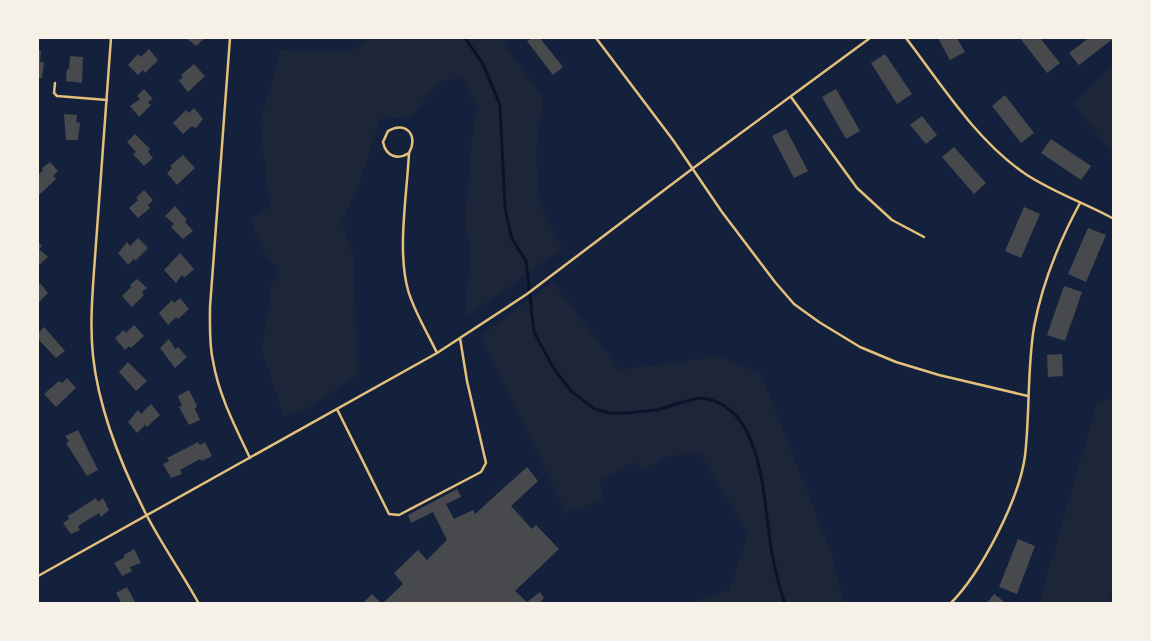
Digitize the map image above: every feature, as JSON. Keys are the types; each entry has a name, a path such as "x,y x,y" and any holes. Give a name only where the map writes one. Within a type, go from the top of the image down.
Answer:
{"lane":[{"path":"111,38 94,262 93,356 101,404 113,439 146,515 184,575 198,604"},
{"path":"230,38 210,307 211,340 212,360 222,397 250,458"},
{"path":"596,38 673,140 722,212 794,304 860,347 896,362 939,376 1028,396"},
{"path":"38,576 437,353 527,294 870,38"},
{"path":"906,38 968,120 993,146 1024,173 1114,219"},
{"path":"55,83 54,90 57,96 107,100"},
{"path":"790,97 857,188 892,220 924,237"},
{"path":"409,153 400,158 388,153 384,148 383,142 388,131 398,127 404,128 410,132 413,139 413,146 409,153 403,250 404,274 409,292 437,353"},
{"path":"950,604 959,595 988,550 1006,516 1016,489 1024,458 1030,359 1037,316 1062,235 1080,203"},
{"path":"336,409 389,514 399,515 481,472 486,463 467,381 460,338"}],"shaded area":[{"path":"369,38 510,38 506,47 543,97 536,152 540,204 562,249 467,317 467,284 471,254 465,223 472,138 477,108 462,77 439,82 411,117 380,119 360,181 342,222 354,258 357,374 306,410 284,416 262,351 272,284 280,269 266,257 250,220 270,206 260,125 280,50 351,52"},
{"path":"1113,64 1113,153 1112,153 1073,103"},
{"path":"553,282 620,370 720,356 761,374 832,555 843,603 692,603 729,590 748,534 700,454 667,456 642,471 634,462 600,480 603,500 566,513 481,336"},
{"path":"1113,398 1113,593 1107,603 1039,603 1097,403"}],"building":[{"path":"186,38 205,38 196,46"},
{"path":"532,38 540,38 563,67 553,75 527,41"},
{"path":"938,38 957,38 965,52 950,60"},
{"path":"1020,38 1040,38 1060,63 1047,73"},
{"path":"1089,38 1114,38 1079,65 1069,53"},
{"path":"149,49 158,60 145,73 143,70 138,75 128,65 138,54 141,57"},
{"path":"38,50 41,51 40,62 44,62 42,78 38,78"},
{"path":"885,54 912,94 897,104 871,63"},
{"path":"70,56 83,57 82,83 66,81"},
{"path":"194,64 205,76 188,92 179,81 183,77 181,75"},
{"path":"144,89 153,99 148,102 151,105 139,117 130,106 140,99 137,96"},
{"path":"836,89 860,131 846,139 822,97"},
{"path":"1005,95 1034,133 1021,143 992,106"},
{"path":"194,108 203,119 196,128 192,126 183,134 173,123 186,110 189,113"},
{"path":"64,114 77,115 76,122 80,123 78,140 66,140"},
{"path":"922,116 937,135 926,144 910,125"},
{"path":"786,129 808,171 794,178 772,136"},
{"path":"135,134 150,149 148,152 153,158 144,166 133,154 136,152 127,142"},
{"path":"1051,139 1091,166 1081,180 1041,153"},
{"path":"954,147 986,183 974,194 942,157"},
{"path":"183,155 195,168 177,185 167,173 172,168 170,166"},
{"path":"50,162 58,171 53,176 56,179 38,196 38,175 43,170 42,168"},
{"path":"144,190 153,200 148,205 150,208 138,218 129,208 138,200 136,198"},
{"path":"175,206 187,220 185,222 193,231 183,239 171,227 174,224 165,216"},
{"path":"1024,207 1040,214 1021,258 1005,251"},
{"path":"1088,228 1106,235 1086,282 1068,274"},
{"path":"138,238 148,248 128,265 118,253 127,242 130,246"},
{"path":"38,241 42,246 39,249 48,257 39,265 38,263"},
{"path":"180,253 194,269 184,278 182,275 176,283 164,270"},
{"path":"137,279 147,288 142,292 144,295 132,307 122,296"},
{"path":"40,283 48,293 38,303 38,285"},
{"path":"1064,286 1082,292 1065,341 1047,335"},
{"path":"180,298 189,309 178,319 176,317 168,325 159,313 172,300 174,303"},
{"path":"134,325 144,336 131,348 129,346 125,350 115,338 124,330 126,333"},
{"path":"44,327 65,351 56,358 38,339 38,333"},
{"path":"169,339 175,349 178,347 187,357 175,368 160,348"},
{"path":"1062,354 1063,376 1048,377 1047,355"},
{"path":"128,362 147,381 136,391 119,372"},
{"path":"67,378 76,388 56,407 44,394 59,381 62,383"},
{"path":"189,390 197,406 195,409 200,420 189,425 179,407 182,406 178,396"},
{"path":"151,404 160,415 137,433 128,422 138,410 141,414"},
{"path":"78,430 98,470 87,476 66,443 69,441 65,436"},
{"path":"198,442 200,445 205,442 212,456 202,461 200,459 180,470 182,474 171,478 163,464 169,461 167,458"},
{"path":"527,467 538,481 511,506 532,529 536,525 559,549 515,591 527,602 540,592 544,598 539,604 382,604 403,584 394,573 418,550 427,560 447,540 433,512 411,523 408,515 457,489 461,497 446,504 454,519 473,510 475,514"},
{"path":"96,498 98,502 103,498 109,510 101,517 99,513 78,526 80,530 71,534 63,523 69,519 68,516"},
{"path":"1018,539 1035,546 1017,594 999,587"},
{"path":"134,549 141,563 130,567 132,571 122,576 114,563 124,558 124,555"},
{"path":"127,587 136,604 122,604 116,593"},
{"path":"372,594 382,604 362,604"},
{"path":"994,594 1007,604 986,604"}],"waterway":[{"path":"465,38 483,64 500,105 505,208 512,239 526,261 534,332 554,369 572,392 595,409 609,413 657,410 701,398 722,404 737,417 749,436 757,458 772,554 785,604"}]}
